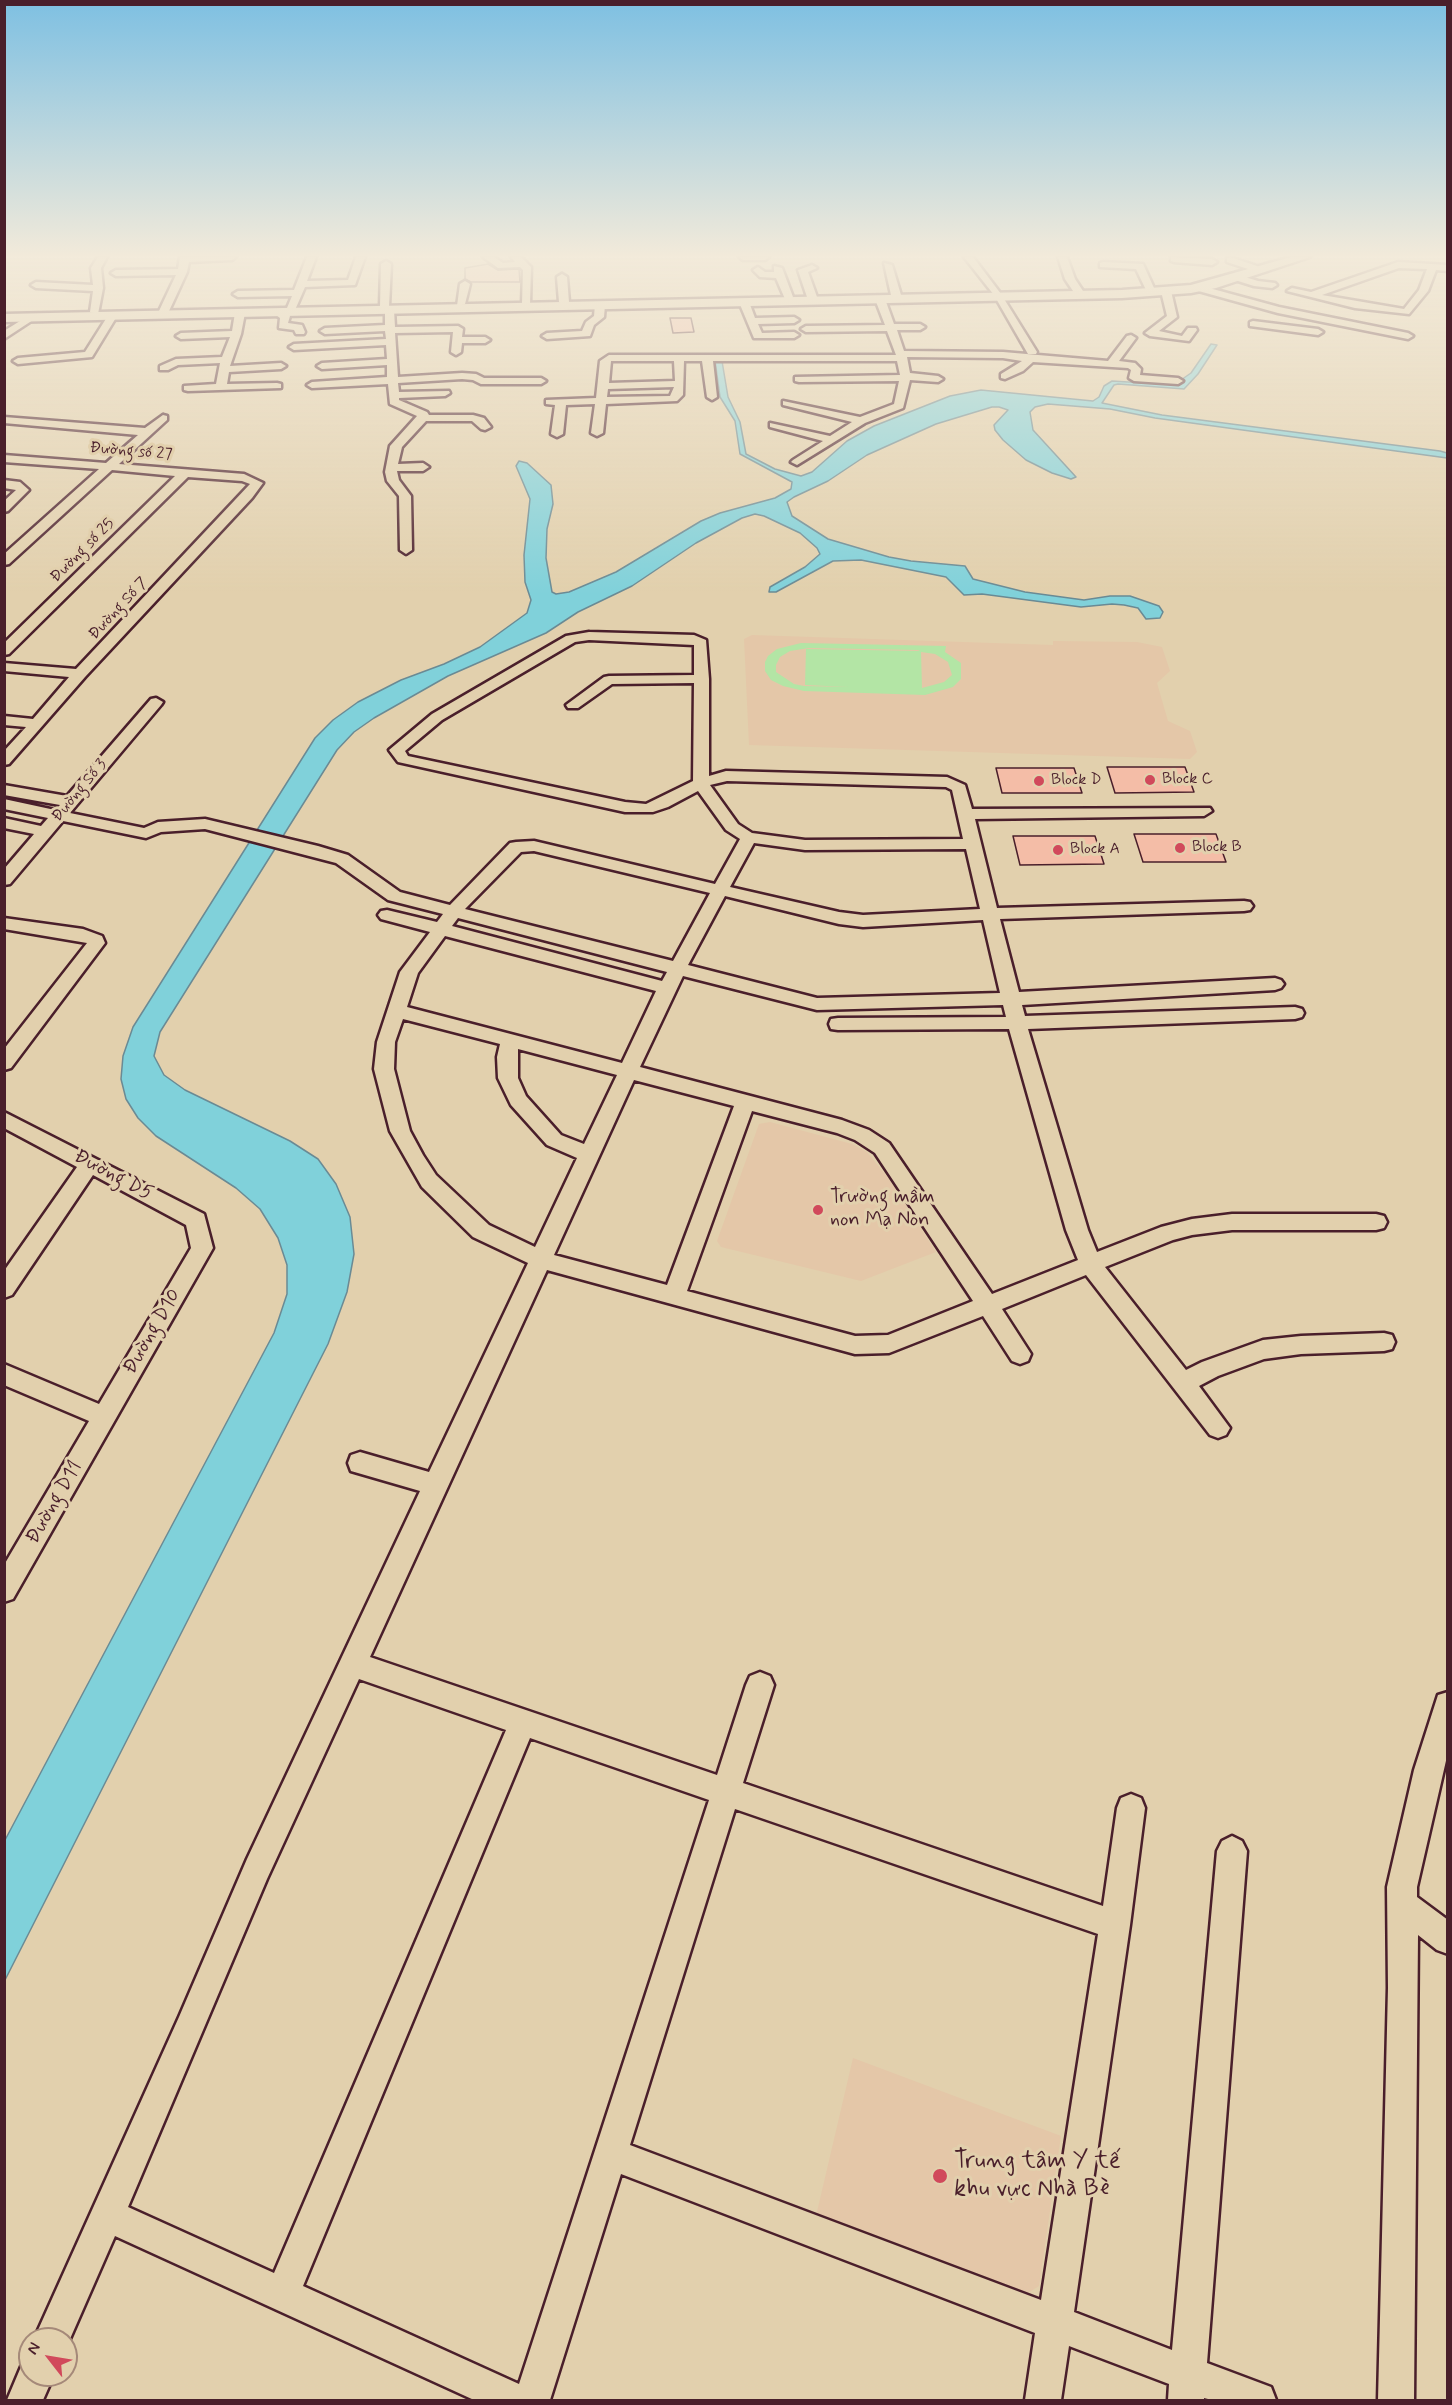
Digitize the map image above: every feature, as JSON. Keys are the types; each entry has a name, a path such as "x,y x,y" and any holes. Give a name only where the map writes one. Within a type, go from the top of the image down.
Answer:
{"street":[{"path":"221,387 224,369"},
{"path":"391,369 395,404 421,413 423,418"},
{"path":"597,433 605,369"},
{"path":"634,369 680,384"},
{"path":"603,386 649,369"},
{"path":"557,434 555,401 673,399 678,396 680,369"},
{"path":"708,369 712,397"},
{"path":"797,462 861,421 897,408 904,381 903,369"},
{"path":"1005,376 1019,369"},
{"path":"1135,369 1134,378 1178,381"},
{"path":"312,385 462,376 476,377 480,381 541,381"},
{"path":"799,379 938,380"},
{"path":"188,388 277,386"},
{"path":"393,395 445,393"},
{"path":"787,403 861,421"},
{"path":"4,561 164,418"},
{"path":"406,550 405,496 393,481 392,468 396,446 423,418 473,418 480,420 485,427"},
{"path":"4,420 148,432"},
{"path":"774,424 830,439"},
{"name":"Đường số 27","path":"4,458 254,481"},
{"path":"392,468 423,467"},
{"name":"Đường số 25","path":"4,651 185,473"},
{"name":"Đường Số 7","path":"4,761 80,674 248,495 256,485 254,481"},
{"path":"4,508 23,493 23,490 10,485"},
{"path":"973,844 805,845 749,837 732,827 701,783 702,679 701,643 698,640 580,637 571,639 437,717 397,750 403,759 625,807 647,808 662,804 701,783 733,775 947,782 959,788 1012,999 1017,1023 1077,1230 1091,1265 1218,1428"},
{"path":"4,667 80,674"},
{"path":"573,705 609,680 702,679"},
{"name":"Đường Số 3","path":"4,880 156,702"},
{"path":"4,720 37,724"},
{"path":"4,790 72,802"},
{"path":"4,804 146,833 158,827 205,824 318,851 342,859 394,896 817,1004 1012,999 1275,984"},
{"path":"965,814 1203,811"},
{"path":"4,823 46,832"},
{"path":"57,2327 257,1869 667,988 749,837"},
{"path":"1244,906 991,914 863,921 839,918 525,845 516,847 453,912 409,972 386,1042 384,1069 400,1131 416,1160 429,1181 481,1232 541,1260 855,1345 889,1344 1169,1233 1192,1227 1232,1222 1376,1222"},
{"path":"387,915 667,988"},
{"path":"4,923 83,935 96,940 94,948 4,1063"},
{"path":"397,1011 842,1127 862,1135 882,1148 1020,1354"},
{"path":"838,1024 1017,1023 1295,1013"},
{"path":"510,1040 507,1057 508,1078 518,1100 537,1124 554,1140 590,1155"},
{"path":"674,1297 746,1103"},
{"name":"Đường D5","path":"4,1119 196,1220 201,1248"},
{"path":"4,1289 90,1164"},
{"name":"Đường D10","path":"105,1417 201,1248"},
{"path":"1183,1383 1210,1369 1263,1350 1300,1345 1384,1342"},
{"path":"4,1374 105,1417"},
{"name":"Đường D11","path":"4,1590 105,1417"},
{"path":"360,1463 436,1485"},
{"path":"353,1664 1115,1925"},
{"path":"532,2400 760,1685"},
{"path":"1396,2400 1403,1988 1402,1887 1428,1770 1448,1705"},
{"path":"282,2294 523,1722"},
{"path":"1043,2400 1131,1808"},
{"path":"1187,2387 1232,1851"},
{"path":"1402,1904 1448,1939"},
{"path":"611,2154 1055,2323 1187,2387 1258,2400"},
{"path":"108,2215 514,2400"}],"shaded area":[{"path":"752,635 1053,645 1053,641 1137,642 1162,647 1170,671 1157,683 1168,721 1190,731 1197,752 1190,759 749,745 744,639"},
{"name":"Trường mầm non Mạ Non","path":"770,1122 852,1144 867,1152 889,1179 936,1252 861,1281 721,1247 717,1241 759,1124"},
{"name":"Trung tâm Y tế khu vực Nhà Bè","path":"853,2058 1061,2136 1039,2286 1020,2298 816,2216"}],"green space":[{"path":"801,643 946,646 945,652 961,663 961,679 953,687 925,695 804,691 783,686 771,680 765,671 768,656 777,649","holes":["809,648 918,650 920,651 806,649 805,685 849,687 804,686 794,684 776,672 776,665 780,657 790,651","921,652 935,654 948,662 952,675 944,682 922,688"]}],"water":[{"path":"716,369 723,369 728,397 740,422 746,454 775,469 801,476 812,472 847,441 874,426 950,396 981,390 1093,401 1099,397 1104,386 1112,381 1161,384 1178,382 1194,369 1201,369 1184,389 1114,385 1102,403 1162,415 1440,451 1447,453 1447,458 1155,418 1110,409 1048,404 1035,407 1030,412 1033,430 1076,477 1071,479 1052,473 1026,460 1003,440 994,425 1008,410 992,407 936,424 867,455 828,481 787,502 792,516 828,539 889,557 965,566 973,579 1025,592 1084,600 1130,596 1159,606 1163,612 1160,618 1146,619 1138,608 1124,605 1081,607 982,594 964,595 946,577 861,560 833,561 776,592 769,592 770,587 805,567 820,554 817,548 800,533 755,514 742,518 696,543 632,586 578,612 546,633 448,676 374,718 354,732 337,750 160,1032 154,1056 164,1075 185,1090 290,1141 318,1159 336,1184 350,1217 354,1254 347,1292 328,1344 5,1980 5,1840 274,1333 287,1294 287,1265 278,1238 260,1209 236,1188 156,1136 138,1118 126,1099 121,1079 123,1056 133,1027 315,738 333,720 358,702 401,680 444,664 480,647 527,613 531,600 525,582 524,555 530,499 516,466 519,461 527,463 551,485 553,504 547,529 546,558 552,592 556,594 569,592 616,572 701,521 720,513 775,498 791,489 792,482 740,454 735,421 720,397"}],"building":[{"name":"Block C","path":"1107,767 1185,767 1194,792 1115,793"},
{"name":"Block D","path":"996,768 1074,768 1082,793 1002,793"},
{"name":"Block B","path":"1134,834 1216,834 1226,862 1143,862"},
{"name":"Block A","path":"1013,836 1095,836 1104,864 1020,865"}],"place":[{"name":"Block C","path":"1150,780"},
{"name":"Block D","path":"1039,781"},
{"name":"Block B","path":"1180,848"},
{"name":"Block A","path":"1058,850"},
{"name":"Trường mầm non Mạ Non","path":"818,1210"},
{"name":"Trung tâm Y tế khu vực Nhà Bè","path":"940,2176"}]}
